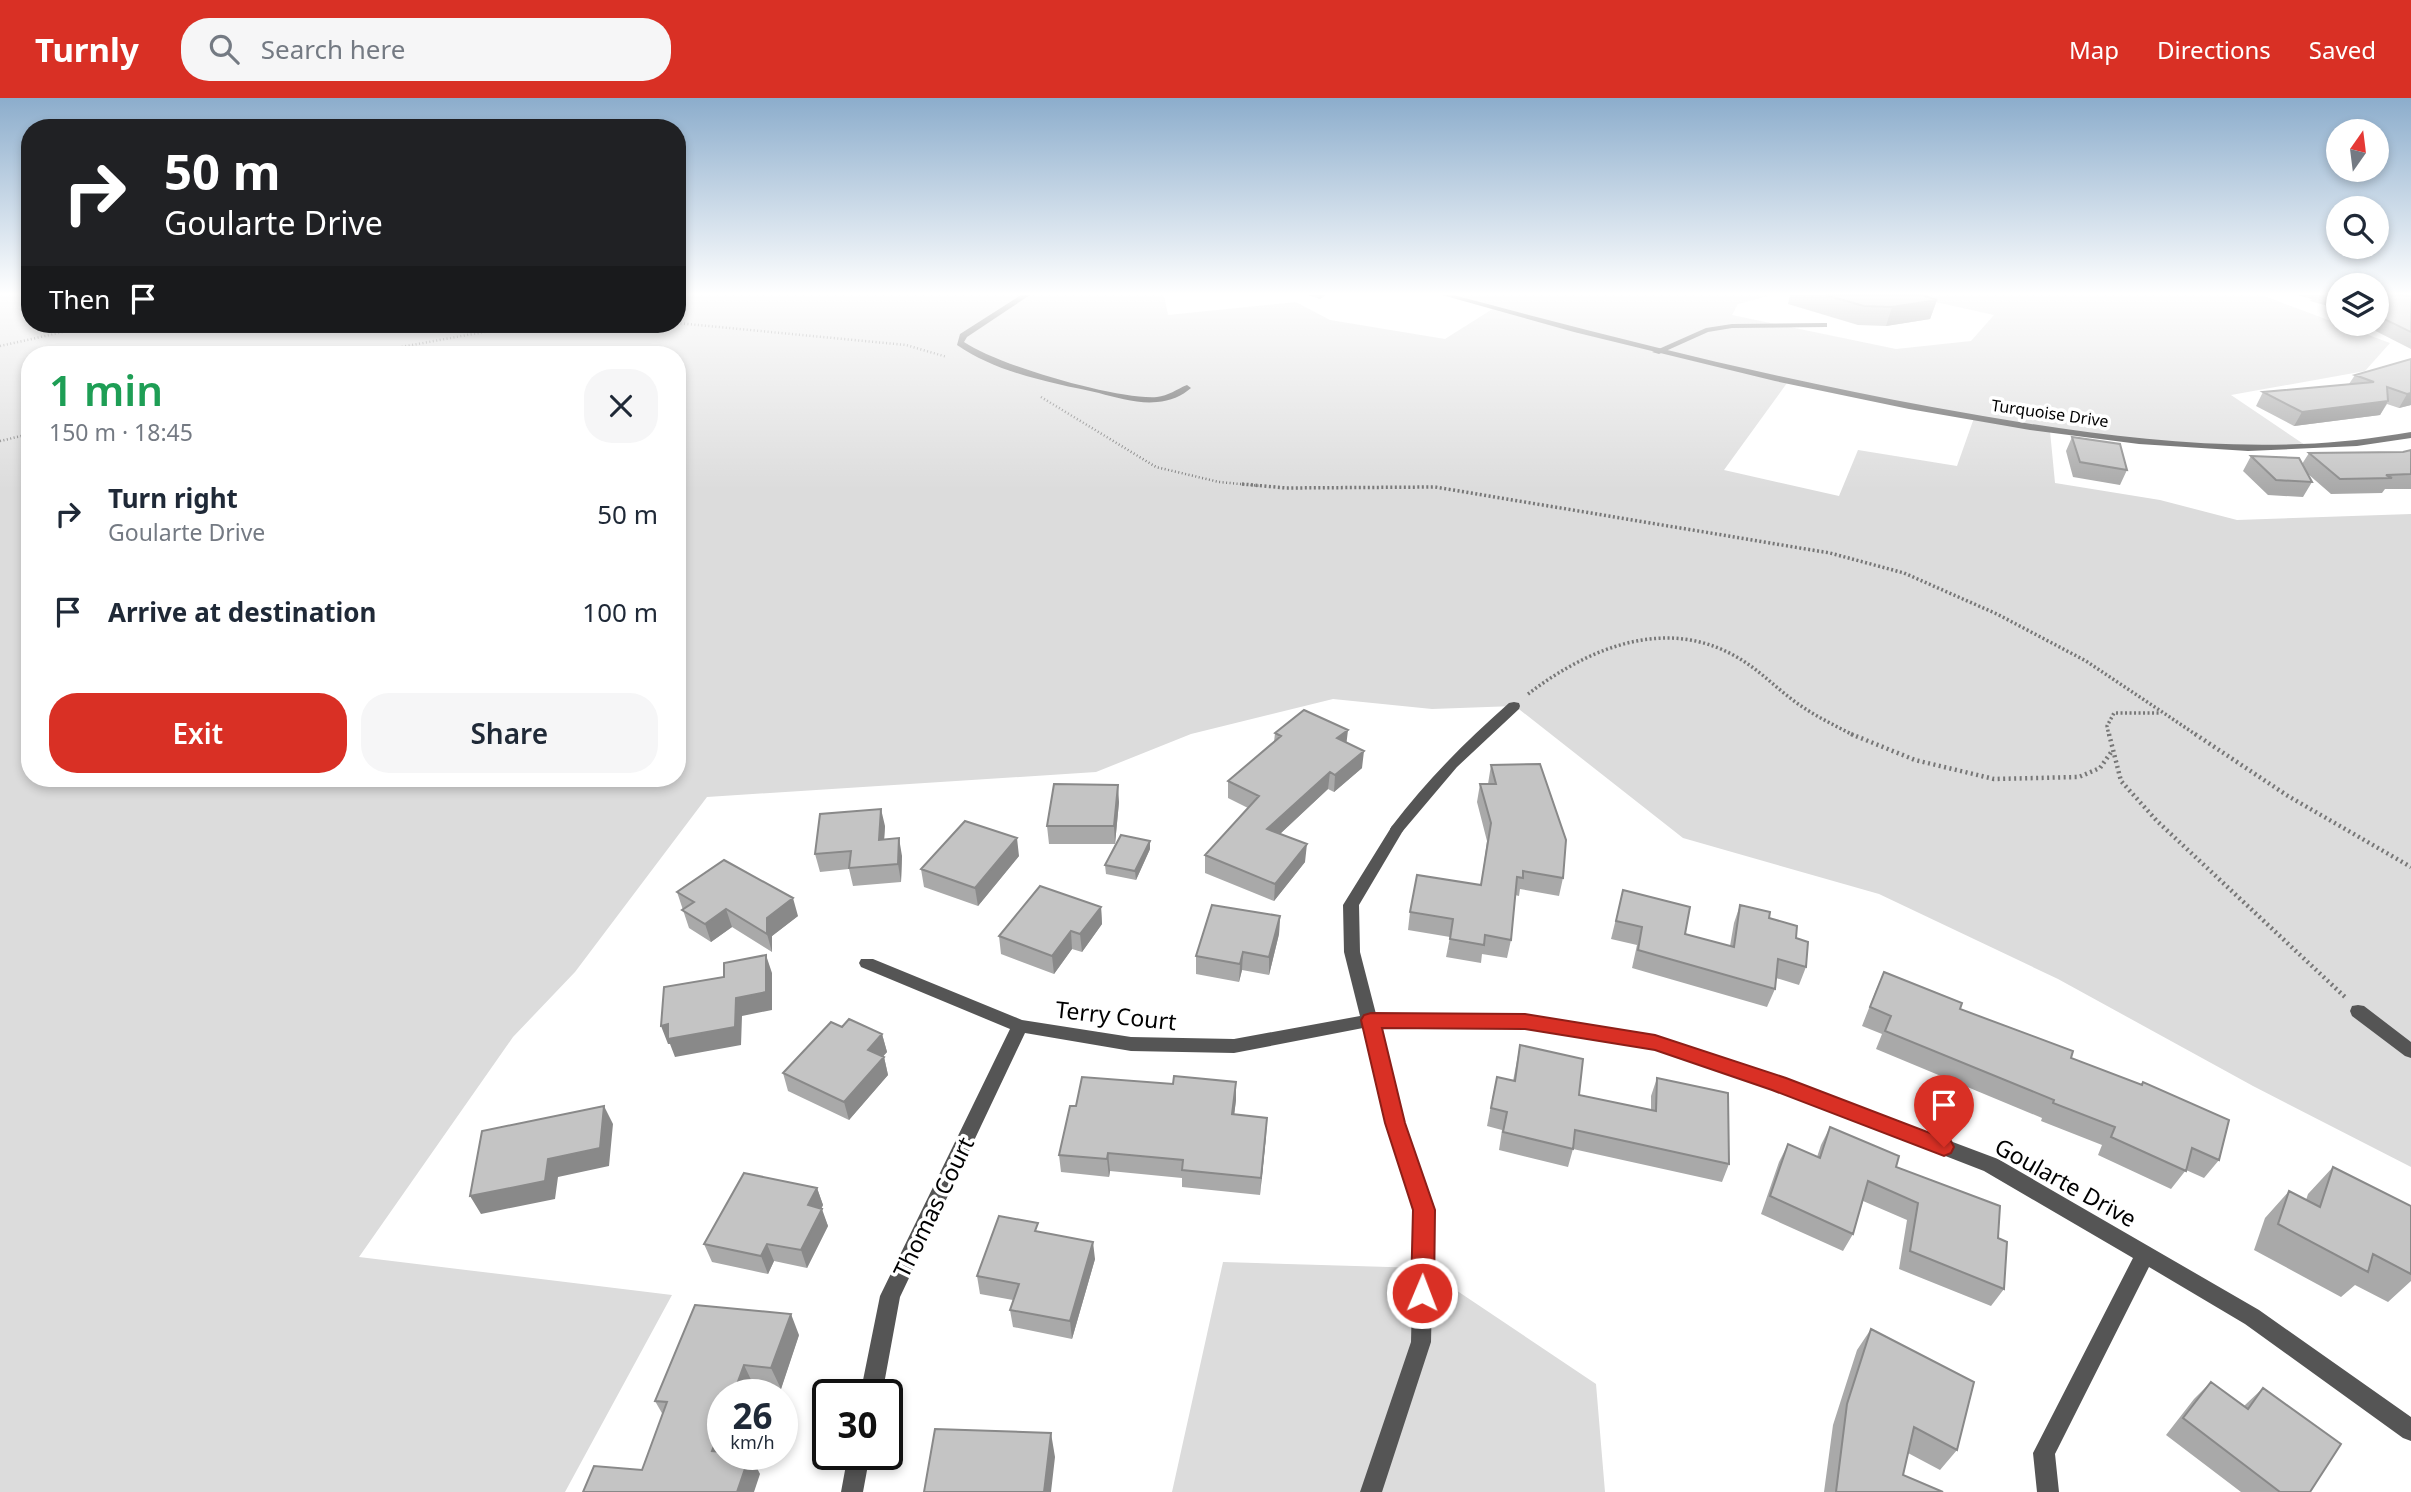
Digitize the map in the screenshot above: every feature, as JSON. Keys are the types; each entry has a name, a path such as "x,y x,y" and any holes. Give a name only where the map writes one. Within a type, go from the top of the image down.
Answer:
{"street":[{"path":"993,360 1070,385 1151,400 1171,398 1187,388"},
{"name":"Turquoise Drive","path":"1690,360 1787,383 1930,410 2170,446 2279,450 2371,443 2411,435"},
{"path":"1371,1492 1421,1342 1424,1210 1395,1123 1352,952 1351,905 1397,829 1428,786 1514,706"},
{"name":"Terry Court","path":"867,963 1020,1026 1131,1044 1234,1046 1371,1020"},
{"path":"2358,1010 2411,1051"},
{"name":"Goularte Drive","path":"1371,1020 1525,1021 1655,1042 1779,1084 1991,1165 2252,1317 2411,1430"},
{"name":"Thomas Court","path":"874,1379 890,1296 1020,1026"},
{"path":"2048,1492 2044,1453 2145,1255"},
{"path":"852,1492 856,1470"}],"path":[{"path":"1032,391 1156,467 1219,482 1286,488 1436,487 1830,553 1904,573 1997,614 2086,662 2288,796 2411,867"},
{"path":"0,441 21,436"},
{"path":"1514,706 1553,673 1611,644 1643,638 1680,638 1713,644 1736,656 1812,714 1850,734 1890,751 1980,778 2067,779 2099,769 2112,751"},
{"path":"2161,713 2114,713 2107,726 2121,781 2157,821 2358,1010"}],"shaded area":[{"path":"0,360 21,360 21,787 686,787 686,360 2375,360 2365,371 2231,395 2308,447 2170,446 2050,431 2055,483 2160,500 2237,520 2411,514 2411,1167 2253,1086 2058,979 1879,894 1683,838 1515,706 1432,709 1333,699 1191,734 1096,772 707,797 575,972 513,1037 359,1257 672,1295 565,1492 0,1492","holes":["1787,383 1974,418 1957,466 1858,450 1839,496 1724,470"]},
{"path":"1223,1262 1423,1268 1596,1384 1605,1492 1172,1492"}],"building":[{"path":"2411,360 2411,393 2387,387 2388,401 2302,412 2263,392 2374,382 2355,375"},
{"path":"2072,437 2120,444 2127,470 2080,462"},
{"path":"2411,450 2411,474 2386,475 2392,478 2340,479 2309,453 2403,452"},
{"path":"2251,456 2299,458 2312,482 2276,480"},
{"path":"1304,710 1348,730 1337,738 1364,751 1335,775 1330,772 1267,829 1307,844 1275,884 1205,855 1259,796 1228,781 1281,736 1275,733"},
{"path":"1540,764 1566,840 1563,878 1523,871 1523,878 1517,877 1511,940 1485,935 1484,945 1450,939 1453,919 1410,912 1417,875 1481,885 1491,823 1480,784 1496,784 1491,765"},
{"path":"1054,784 1118,785 1114,826 1047,826"},
{"path":"881,809 879,840 899,838 898,864 849,868 851,851 815,854 820,814"},
{"path":"965,821 1017,838 975,888 921,869"},
{"path":"1121,835 1150,841 1135,871 1105,865"},
{"path":"724,860 793,898 767,918 767,934 726,909 705,924 682,910 694,902 677,892"},
{"path":"1040,886 1101,907 1080,934 1071,931 1052,956 999,936"},
{"path":"1623,890 1690,907 1685,934 1734,947 1740,905 1770,912 1769,918 1797,926 1796,938 1808,942 1806,967 1778,959 1775,989 1638,950 1642,927 1616,921"},
{"path":"1212,905 1280,916 1269,957 1243,952 1240,964 1196,956"},
{"path":"766,955 766,992 736,998 735,1027 668,1039 668,1024 661,1026 664,987 724,977 724,963"},
{"path":"1884,972 1962,1003 1960,1009 2073,1051 2071,1058 2142,1085 2143,1082 2229,1120 2219,1160 2192,1148 2186,1171 2111,1137 2115,1127 1885,1031 1891,1016 1870,1007"},
{"path":"849,1019 882,1034 868,1050 884,1057 844,1102 783,1073 831,1022 842,1027"},
{"path":"1520,1045 1583,1059 1579,1095 1656,1111 1657,1078 1728,1093 1729,1164 1575,1130 1573,1149 1503,1132 1507,1112 1491,1108 1497,1077 1515,1081"},
{"path":"1174,1076 1236,1082 1232,1114 1267,1118 1261,1178 1182,1170 1183,1160 1108,1153 1107,1159 1059,1155 1070,1106 1076,1106 1082,1077 1173,1084"},
{"path":"604,1106 600,1148 548,1159 545,1181 470,1196 482,1131"},
{"path":"1830,1127 1899,1156 1896,1167 2000,1206 1998,1238 2007,1242 2004,1289 1910,1251 1918,1203 1868,1181 1853,1234 1770,1196 1788,1144 1820,1158"},
{"path":"2333,1167 2411,1206 2411,1274 2373,1254 2368,1272 2278,1224 2289,1191 2320,1207"},
{"path":"744,1173 817,1188 808,1205 822,1209 801,1250 767,1244 761,1256 704,1244"},
{"path":"999,1216 1038,1223 1035,1231 1093,1242 1070,1321 1010,1310 1019,1284 977,1276"},
{"path":"695,1305 791,1314 771,1368 744,1365 739,1379 707,1379 707,1470 745,1470 737,1492 583,1492 594,1466 642,1470 667,1402 655,1401"},
{"path":"1871,1329 1974,1382 1957,1450 1914,1427 1903,1475 1943,1492 1836,1492 1847,1404"},
{"path":"2211,1382 2248,1409 2263,1388 2341,1444 2310,1492 2280,1492 2183,1418"},
{"path":"935,1429 1051,1433 1044,1492 924,1492"}],"route":[{"path":"1422,1293 1424,1210 1395,1123 1371,1020 1525,1021 1655,1042 1779,1084 1944,1147"}]}
